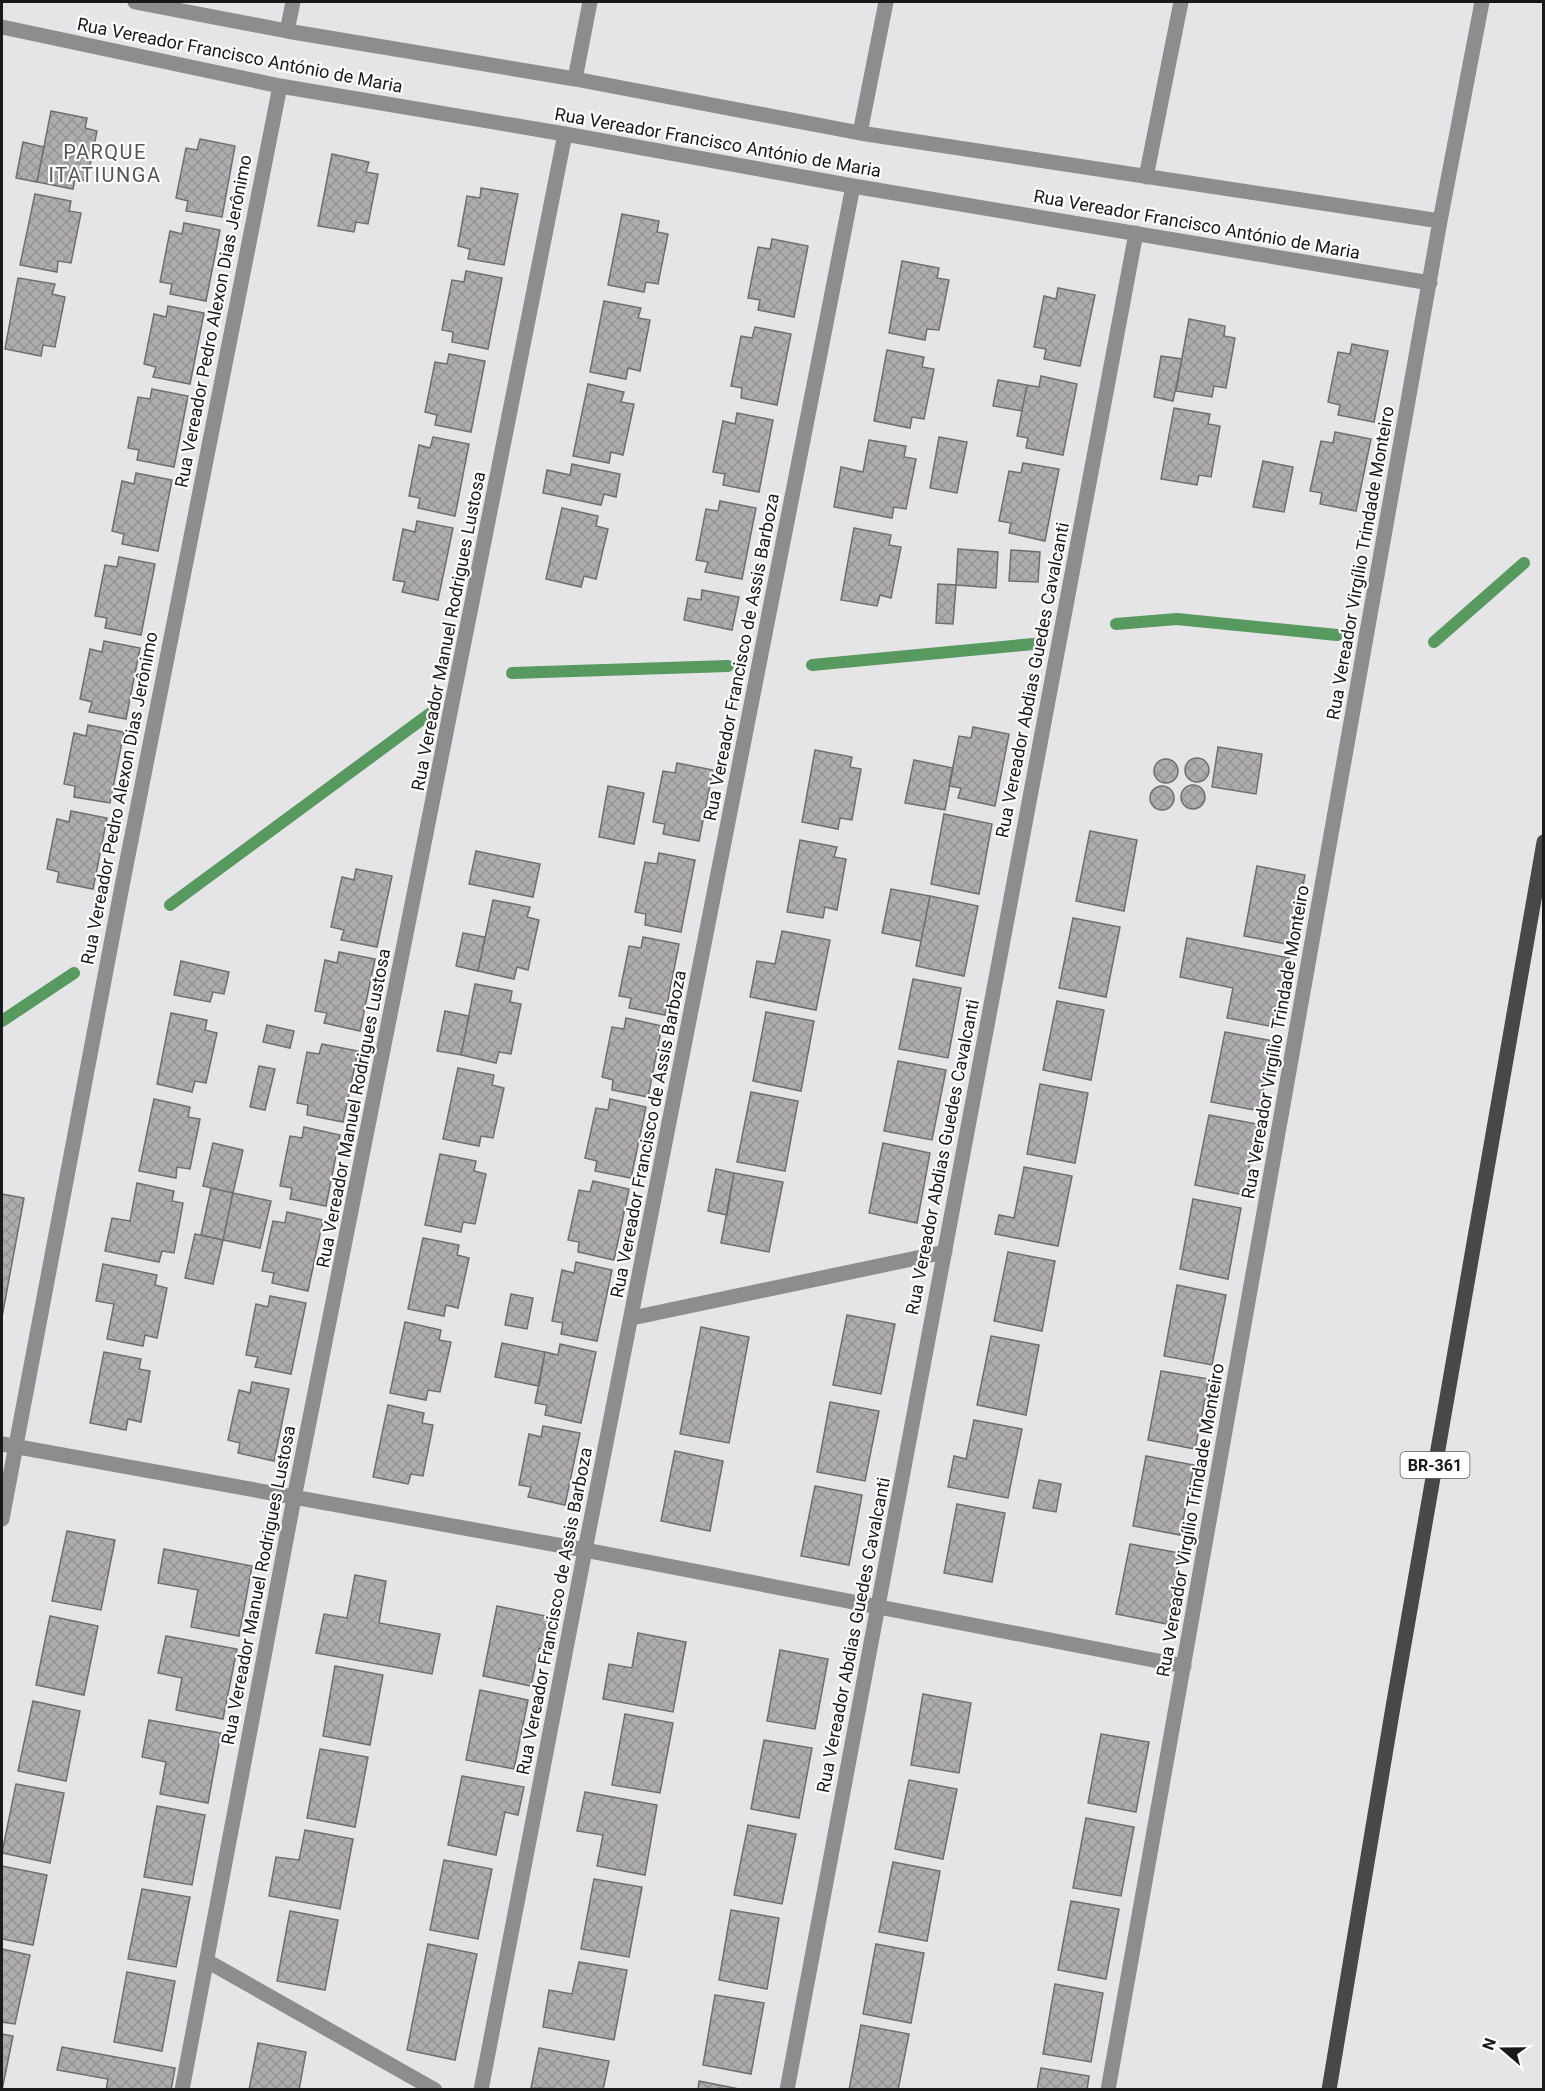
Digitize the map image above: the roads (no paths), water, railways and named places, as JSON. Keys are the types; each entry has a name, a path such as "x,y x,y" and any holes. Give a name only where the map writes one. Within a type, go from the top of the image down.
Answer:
{"main road":[{"name":"BR-361","path":"1329,2090 1393,1707 1544,842"}],"street":[{"path":"135,2 287,31 575,79 860,133 1440,220"},
{"path":"287,31 293,2"},
{"path":"575,79 590,2"},
{"path":"860,133 886,2"},
{"path":"1146,177 1181,2"},
{"name":"Rua Vereador Virgílio Trindade Monteiro","path":"1108,2090 1440,220 1482,2"},
{"name":"Rua Vereador Francisco António de Maria","path":"2,27 280,86 566,134 853,186 1430,283"},
{"name":"Rua Vereador Pedro Alexon Dias Jerônimo","path":"2,1519 9,1446 280,86"},
{"name":"Rua Vereador Manuel Rodrigues Lustosa","path":"182,2090 294,1498 566,134"},
{"name":"Rua Vereador Francisco de Assis Barboza","path":"481,2090 853,186"},
{"name":"Rua Vereador Abdias Guedes Cavalcanti","path":"787,2090 1136,232"},
{"path":"632,1318 945,1252"},
{"path":"9,1446 585,1550 1184,1666"},
{"path":"207,1961 435,2090"}],"waterway":[{"path":"1434,642 1524,563"},
{"path":"1116,624 1177,619 1337,635"},
{"path":"812,665 1033,644"},
{"path":"512,673 728,666"},
{"path":"170,905 432,712"},
{"path":"2,1021 74,973"}],"district":[{"name":"PARQUE ITATIUNGA","path":"105,164"}]}
